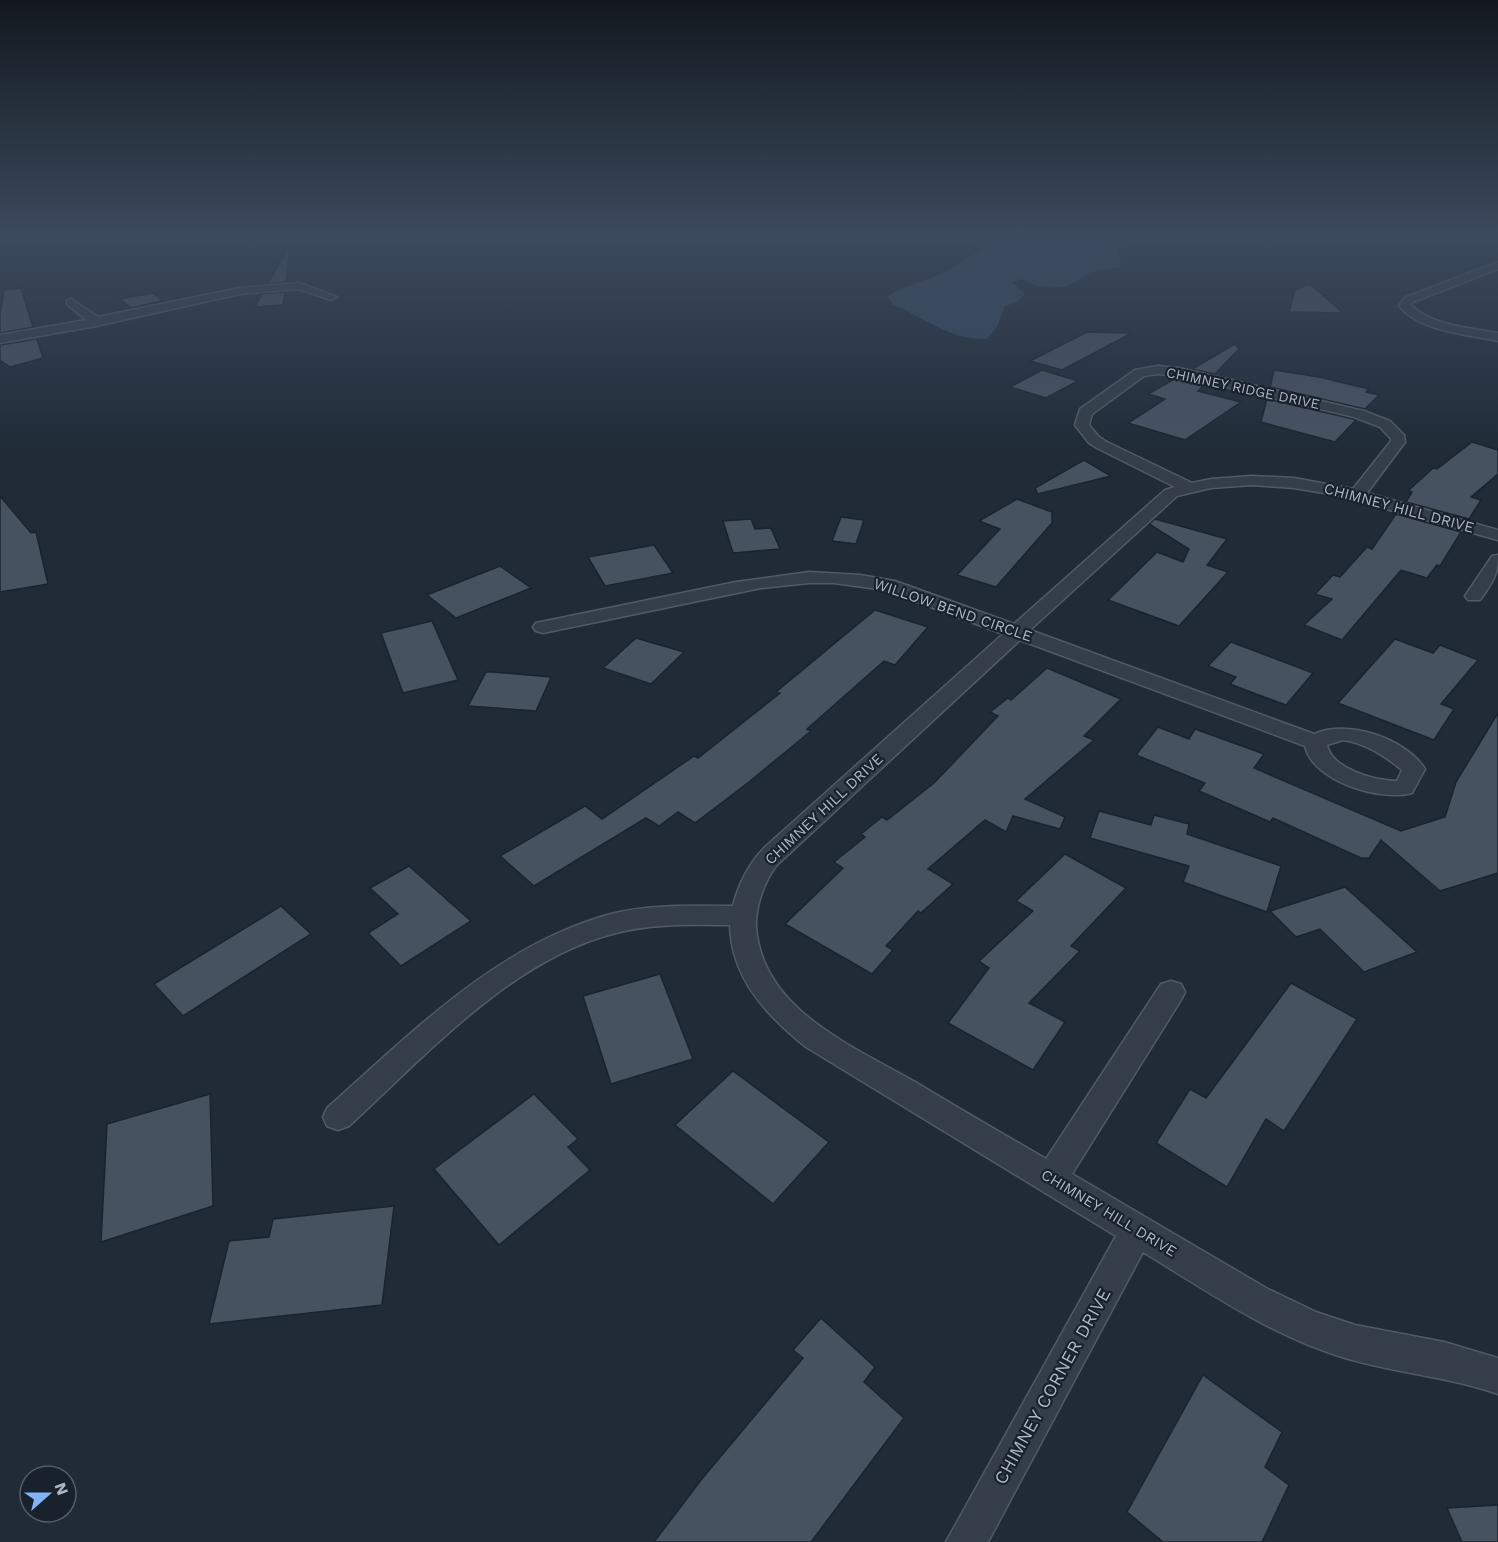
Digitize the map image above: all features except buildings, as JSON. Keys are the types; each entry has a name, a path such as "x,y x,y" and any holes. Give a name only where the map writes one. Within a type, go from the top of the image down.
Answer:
{"street":[{"path":"78,308 96,322"},
{"path":"0,339 41,333 159,308"},
{"path":"1407,308 1427,320 1498,337"},
{"name":"CHIMNEY RIDGE DRIVE","path":"1187,487 1094,440 1082,425 1085,412 1140,373 1158,370 1179,372 1359,414 1385,423 1399,438 1357,495"},
{"name":"CHIMNEY HILL DRIVE","path":"1498,535 1357,495 1294,483 1262,481 1210,483 1187,487 1171,493 771,856 763,864 749,889 743,915 746,957 756,979 771,1000 792,1022 816,1039 1254,1300 1306,1327 1355,1343 1449,1360 1498,1376"},
{"path":"1474,596 1498,560"},
{"name":"WILLOW BEND CIRCLE","path":"543,627 772,579 838,576 890,585 1315,742"},
{"path":"338,1117 475,996 501,975 537,954 610,924 645,918 743,915"},
{"path":"1052,1178 1171,992"},
{"name":"CHIMNEY CORNER DRIVE","path":"966,1542 1137,1230"}],"water":[{"path":"902,308 1004,308 997,327 987,339 961,336"}]}
